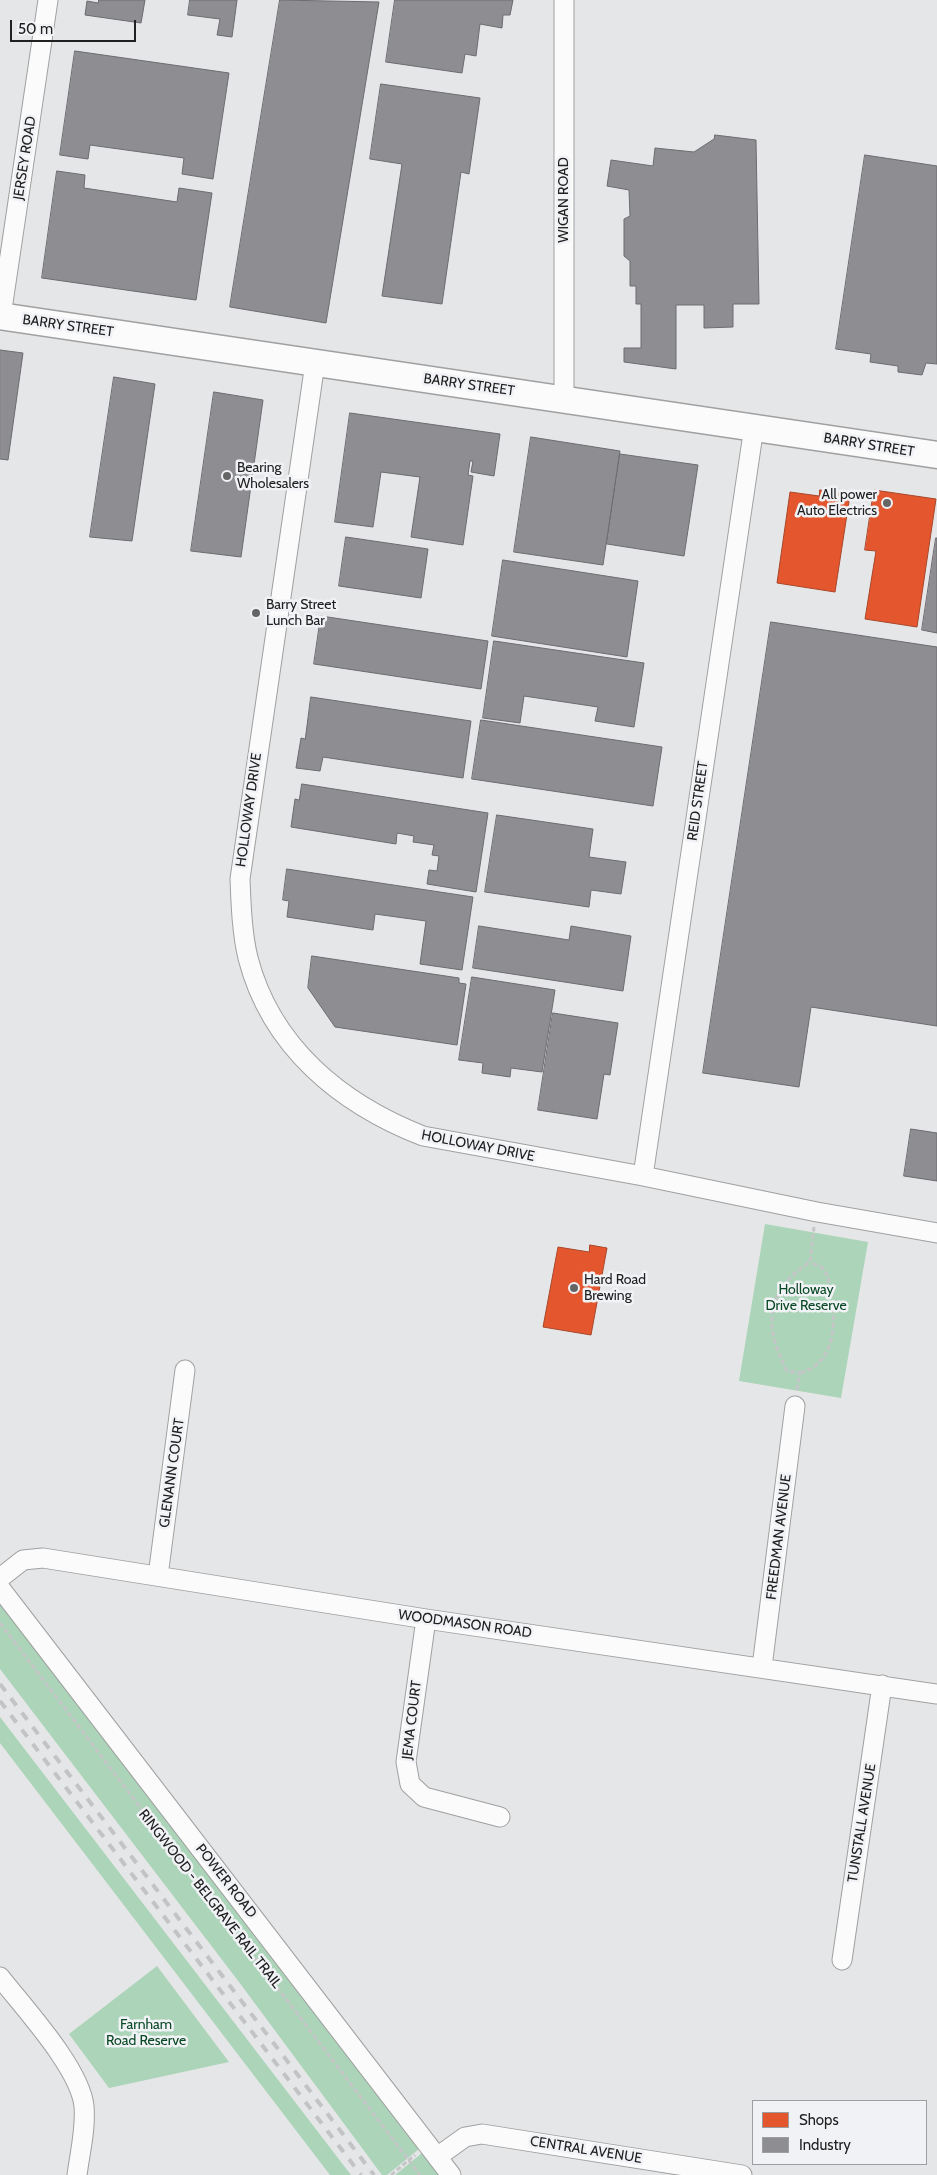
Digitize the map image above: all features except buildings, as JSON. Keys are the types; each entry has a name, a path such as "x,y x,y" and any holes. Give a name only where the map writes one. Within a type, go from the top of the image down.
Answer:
{"main road":[{"name":"BARRY STREET","path":"0,316 937,455"}],"street":[{"name":"JERSEY ROAD","path":"0,316 48,0"},
{"name":"WIGAN ROAD","path":"564,0 564,399"},
{"name":"HOLLOWAY DRIVE","path":"315,363 240,879 242,918 248,958 264,999 280,1028 316,1072 354,1102 395,1125 423,1136 643,1176 816,1212 937,1233"},
{"name":"REID STREET","path":"643,1176 754,427"},
{"name":"GLENANN COURT","path":"158,1576 185,1370"},
{"name":"FREEDMAN AVENUE","path":"762,1667 795,1406"},
{"name":"WOODMASON ROAD","path":"0,1578 23,1560 43,1558 426,1619 937,1694"},
{"name":"POWER ROAD","path":"0,1588 451,2175"},
{"name":"JEMA COURT","path":"426,1619 406,1762 410,1784 424,1797 500,1817"},
{"name":"TUNSTALL AVENUE","path":"842,1960 882,1686"},
{"path":"0,1977 76,2079 84,2104 77,2175"},
{"name":"CENTRAL AVENUE","path":"437,2157 465,2137 482,2134 742,2175"}],"path":[{"path":"810,1262 822,1268 828,1279 834,1313 834,1333 824,1357 812,1370 800,1373 787,1370 773,1337 770,1316 776,1300 792,1274 810,1262 816,1212"},
{"path":"795,1406 800,1373"},
{"name":"RINGWOOD - BELGRAVE RAIL TRAIL","path":"0,1624 420,2175"}],"green space":[{"name":"Holloway Drive Reserve","path":"765,1224 868,1242 841,1398 739,1381"},
{"path":"0,1604 419,2149 387,2175 382,2175 239,1982 0,1669"},
{"path":"0,1717 351,2175 330,2175 0,1743"},
{"name":"Farnham Road Reserve","path":"157,1966 229,2062 109,2088 69,2034"},
{"path":"422,2153 439,2175 395,2175"}],"railway":[{"path":"0,1684 374,2175"},
{"path":"0,1701 361,2175"}],"place":[{"name":"Bearing Wholesalers","path":"227,476"},
{"name":"All power Auto Electrics","path":"887,503"},
{"name":"Barry Street Lunch Bar","path":"256,613"},
{"name":"Hard Road Brewing","path":"574,1288"}]}
